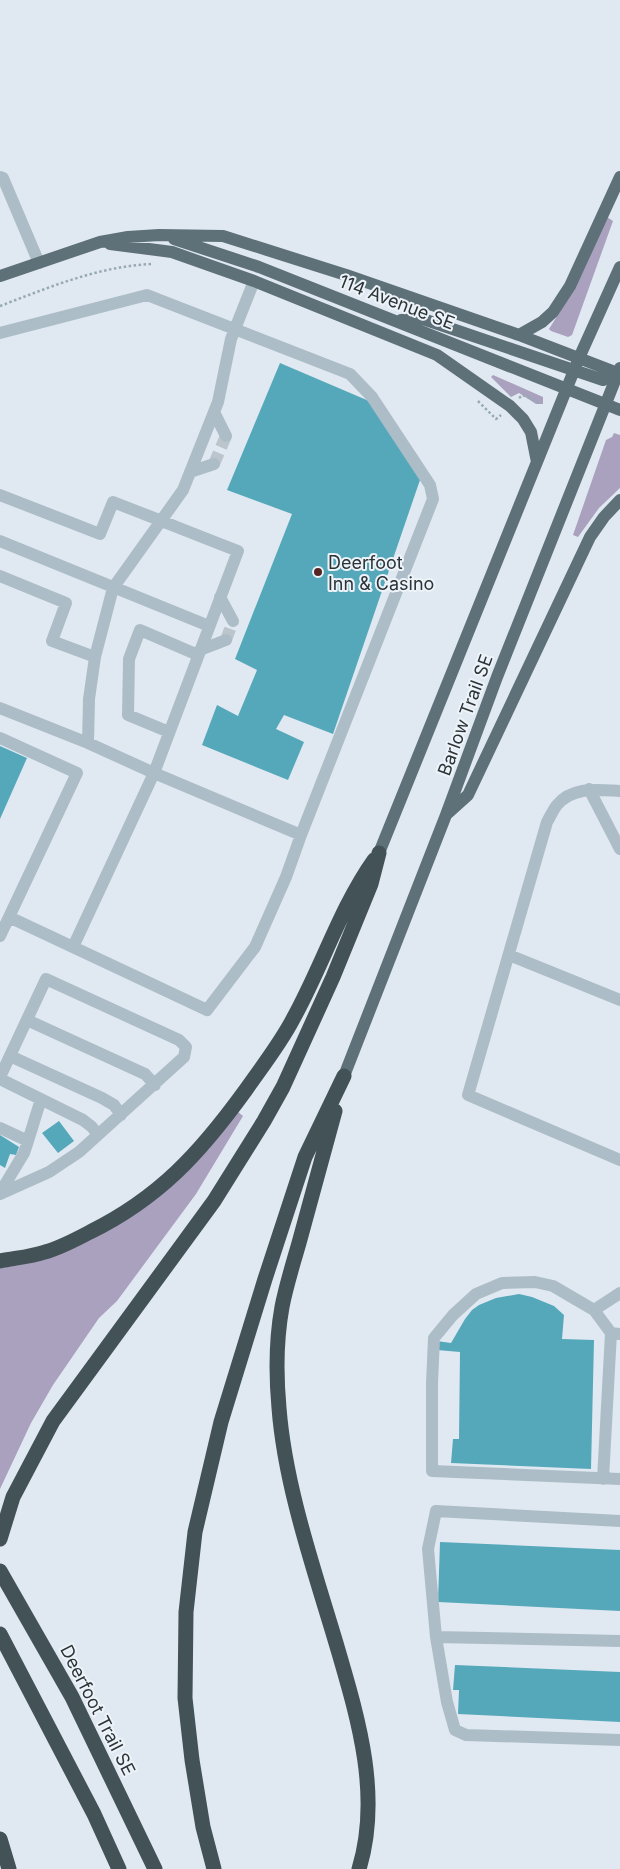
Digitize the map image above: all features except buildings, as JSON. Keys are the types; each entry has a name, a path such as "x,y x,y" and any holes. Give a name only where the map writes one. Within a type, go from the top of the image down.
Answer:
{"highway":[{"path":"0,1262 44,1253 96,1229 130,1210 154,1193 178,1171 232,1108 293,1021 358,883 379,853"},
{"path":"0,1539 14,1497 53,1421 214,1201 283,1087 333,977 371,884 379,853"},
{"path":"214,1869 203,1827 192,1760 185,1698 186,1612 195,1532 221,1422 265,1279 305,1157 344,1076"},
{"path":"344,1076 282,1307 277,1364 279,1410 290,1479 359,1723 366,1766 367,1802 363,1855 359,1869"},
{"name":"Deerfoot Trail SE","path":"0,1571 72,1697 154,1869"},
{"path":"0,1634 94,1814 119,1869"},
{"path":"0,1839 9,1869"}],"main road":[{"path":"519,335 542,322 553,312 570,286 620,177"},
{"name":"114 Avenue SE","path":"159,235 259,267 620,410"},
{"name":"114 Avenue SE","path":"0,276 100,242 128,237 159,235 223,236 346,275 619,372"},
{"path":"100,242 172,252 254,281 437,355 510,406 523,419 531,432 538,462"},
{"name":"Barlow Trail SE","path":"379,853 538,462 578,358 620,267"},
{"path":"396,320 423,320 603,380 619,372"},
{"name":"Barlow Trail SE","path":"344,1076 446,815 497,677 619,372"},
{"path":"446,815 468,795 590,537 604,517 620,500"}],"lane":[{"path":"0,177 3,178 6,200 39,262"},
{"path":"88,744 89,698 95,658 113,588 183,490 218,402 235,330 254,281"},
{"path":"0,333 147,295 350,374 372,397 430,486 433,499 301,835 286,878 255,947 207,1010 9,918"},
{"path":"214,412 226,436"},
{"path":"190,472 214,464"},
{"path":"0,495 100,534 113,502 238,551 154,772 73,947"},
{"path":"0,541 209,626"},
{"path":"0,576 66,603 52,640 95,658"},
{"path":"220,597 233,621"},
{"path":"169,732 128,715 129,659 140,630 199,652 226,640"},
{"path":"0,708 301,835"},
{"path":"0,738 76,773 0,936"},
{"path":"589,789 620,849"},
{"path":"620,791 589,789 572,794 557,804 547,822 468,1095 620,1160"},
{"path":"509,954 620,1000"},
{"path":"0,1193 49,1172 79,1152 155,1085 184,1057 186,1047 179,1040 46,979 0,1078 83,1120 98,1135"},
{"path":"27,1020 145,1074 155,1085"},
{"path":"10,1056 102,1098 114,1106 121,1115"},
{"path":"0,1193 24,1153 41,1099"},
{"path":"0,1128 28,1141"},
{"path":"604,1479 615,1334 594,1310 553,1286 535,1282 502,1283 476,1294 453,1315 434,1338 432,1471 604,1479 620,1479"},
{"path":"594,1310 620,1293"},
{"path":"620,1521 436,1511 428,1549 436,1636 447,1702 455,1730 466,1735 620,1740"},
{"path":"436,1636 620,1641"}],"path":[{"path":"0,306 82,276 114,268 154,264"},
{"path":"516,401 523,395 539,402"},
{"path":"477,400 496,419 502,414"}],"shaded area":[{"path":"607,217 613,221 572,335 568,337 551,331 549,329 569,297"},
{"path":"493,375 543,397 543,404 536,404 519,393 511,397 491,377"},
{"path":"614,433 620,435 620,488 599,508 578,537 573,535 606,440 612,437"},
{"path":"238,1112 243,1116 196,1194 117,1301 99,1318 53,1385 31,1423 0,1489 0,1268 20,1265 93,1238"}],"tunnel":[{"path":"214,464 226,436"},
{"path":"226,640 233,621"}],"place":[{"name":"Deerfoot Inn & Casino","path":"318,572"}]}
